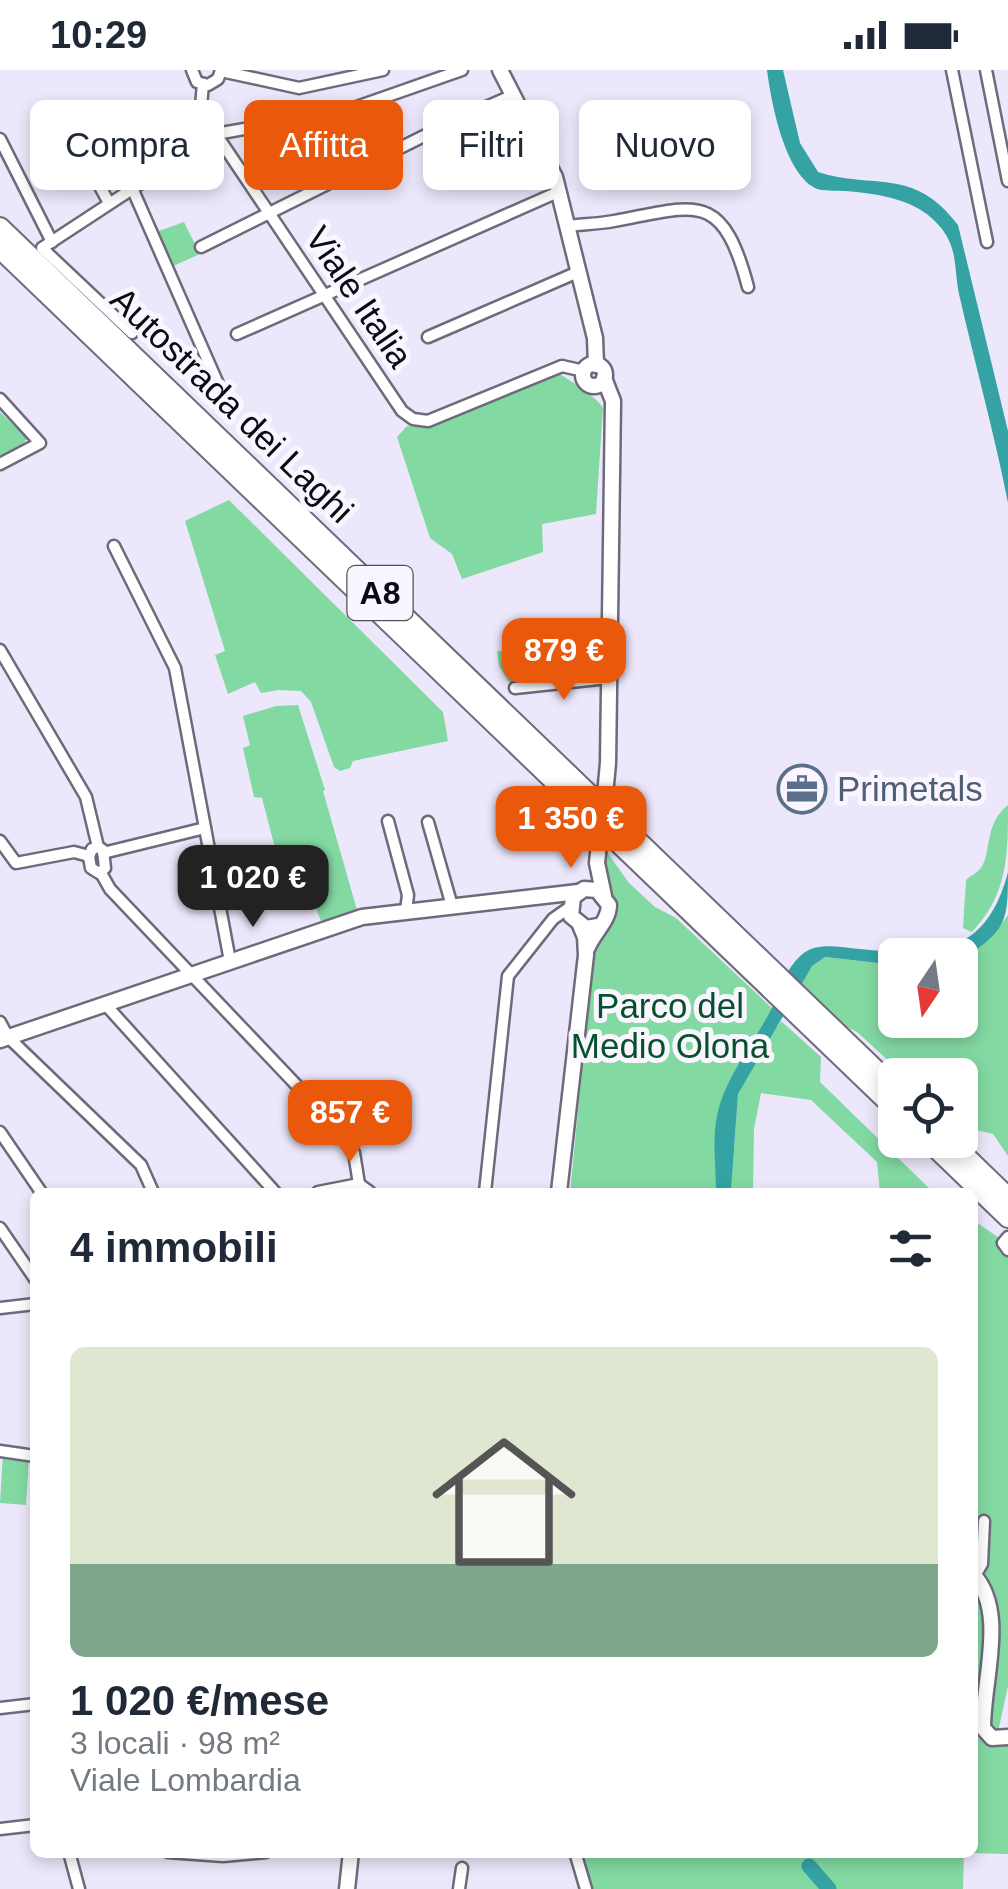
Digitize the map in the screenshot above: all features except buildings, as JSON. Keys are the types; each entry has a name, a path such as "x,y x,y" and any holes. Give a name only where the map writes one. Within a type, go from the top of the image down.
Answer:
{"highway":[{"name":"Autostrada dei Laghi","path":"0,228 761,958 800,1008 878,1091"},
{"name":"Autostrada dei Laghi","path":"0,249 758,978 878,1074"},
{"path":"946,1158 977,1188"},
{"path":"968,1158 1008,1197"},
{"path":"978,1189 1008,1218"}],"street":[{"name":"Viale Italia","path":"192,70 194,78 203,84 202,100"},
{"path":"203,84 214,83 221,70 298,88 383,70"},
{"path":"378,100 462,70"},
{"path":"500,70 554,178 595,338 595,371 613,400 603,793"},
{"path":"952,70 986,242"},
{"path":"986,70 1008,181"},
{"path":"502,100 511,96"},
{"path":"0,139 47,245 132,333"},
{"name":"Viale Italia","path":"224,146 402,411 413,419 428,421 562,366 595,371"},
{"path":"102,190 110,204"},
{"path":"47,245 129,190"},
{"path":"133,190 226,402"},
{"path":"202,247 320,190"},
{"path":"237,334 558,192"},
{"path":"567,226 672,208 698,210 719,223 730,238 748,287"},
{"path":"428,336 578,272"},
{"path":"0,399 40,443 0,464"},
{"path":"114,546 175,668 230,961"},
{"path":"0,650 86,798 105,868 101,872"},
{"path":"515,688 608,678"},
{"path":"388,821 408,897 406,911"},
{"path":"428,822 452,906"},
{"path":"206,828 101,850 92,848 92,870 101,872 110,889 340,1132 354,1153 359,1184 364,1188"},
{"path":"0,841 16,863 74,852 89,856"},
{"path":"586,955 574,917 579,892 596,863 599,844"},
{"path":"559,1188 586,955 609,911 596,863"},
{"path":"4,1039 356,918 539,898 590,888 604,896"},
{"path":"539,898 574,917"},
{"path":"485,1188 506,983 517,961 558,913 598,926"},
{"path":"104,1004 271,1188"},
{"path":"0,1022 4,1039 140,1164 151,1188"},
{"path":"0,1132 38,1188"},
{"path":"338,1188 359,1184"},
{"path":"0,1228 30,1272"},
{"path":"1008,1237 1002,1243 1008,1250"},
{"path":"0,1308 30,1305"},
{"path":"0,1452 30,1455"},
{"path":"978,1569 982,1564 984,1522"},
{"path":"978,1579 994,1597 1000,1618 983,1728 992,1738 1008,1736"},
{"path":"0,1708 30,1705"},
{"path":"0,1829 30,1826"},
{"path":"71,1858 79,1889"},
{"path":"347,1889 350,1858"},
{"path":"577,1858 586,1889"},
{"path":"459,1889 462,1868"}],"green space":[{"path":"184,222 200,254 171,267 156,232"},
{"path":"557,372 603,408 596,514 542,524 543,552 462,579 452,554 430,538 397,437 407,426 429,427"},
{"path":"0,412 27,438 22,446 0,458"},
{"path":"229,500 443,712 448,741 353,761 350,768 340,771 334,767 311,702 301,691 261,693 255,682 228,694 215,655 225,651 185,521"},
{"path":"497,651 530,651 534,662 531,676 517,685 509,682 499,666"},
{"path":"298,705 357,910 321,921 306,883 285,887 293,881 290,869 281,871 262,798 254,797 243,748 250,745 243,716 276,706"},
{"path":"1008,805 1004,873 993,903 972,932 963,928 966,880 983,864 994,822"},
{"name":"Parco del Medio Olona","path":"607,852 629,883 655,907 676,918 773,1009 735,1082 722,1188 570,1188 594,950 615,914"},
{"path":"1008,915 1008,1156 993,1134 978,1130 978,1058 885,1058 857,1032 841,1024 800,984 824,957 878,963 878,1038 978,1038 978,946 992,936"},
{"path":"781,1021 821,1057 820,1082 878,1138 878,1158 898,1158 929,1188 880,1188 877,1162 811,1100 761,1093 754,1129 753,1188 731,1188 738,1094"},
{"path":"978,1223 1008,1244 1008,1686 996,1741 1008,1741 1008,1854 978,1853"},
{"path":"3,1454 29,1457 26,1505 0,1503"},
{"path":"571,1858 964,1858 963,1889 578,1889"}],"shaded area":[{"path":"767,70 783,70 800,143 818,172 909,187 942,207 958,225 1008,431 1008,503 947,237 933,219 898,200 818,189 804,180 781,135"},
{"path":"1008,872 1002,923 978,948 978,938 967,938 986,921"},
{"path":"825,946 878,950 878,963 825,957 812,966 738,1094 731,1188 716,1188 717,1116 733,1074 772,1008 787,973 798,958"}],"waterway":[{"path":"809,1866 829,1889"}],"place":[{"name":"Primetals","path":"802,789"}]}
